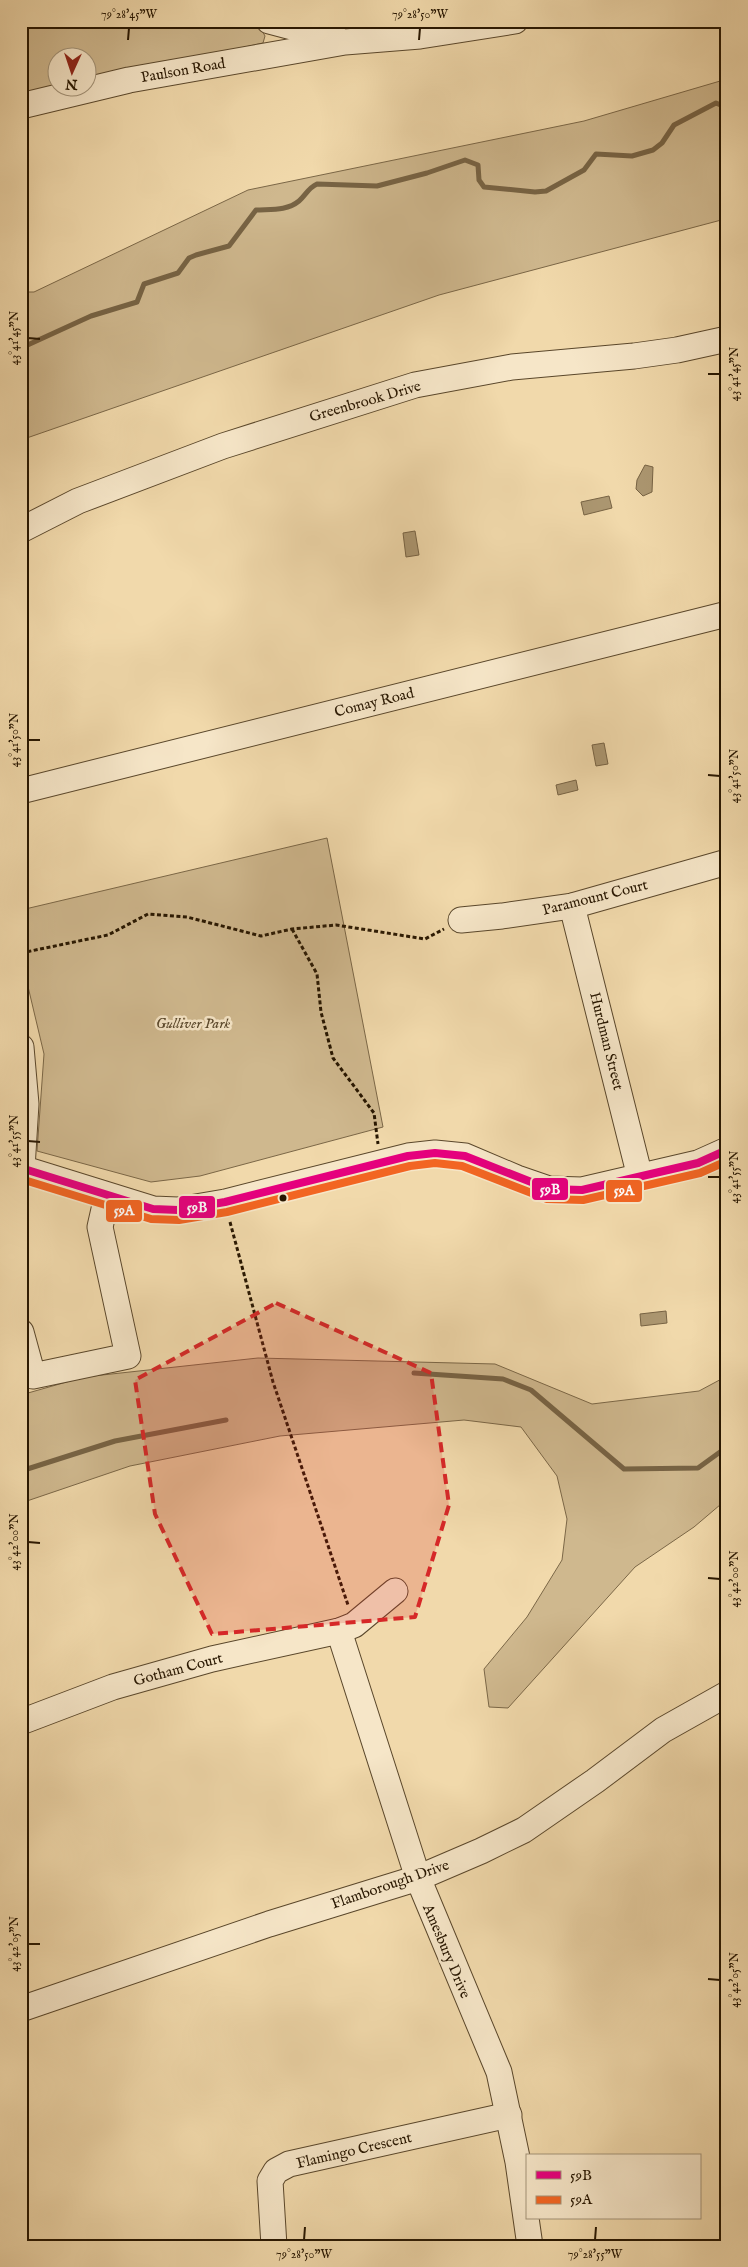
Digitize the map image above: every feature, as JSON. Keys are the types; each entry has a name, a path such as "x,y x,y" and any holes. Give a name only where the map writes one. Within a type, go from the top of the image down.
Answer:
{"street":[{"name":"Paulson Road","path":"269,21 345,42"},
{"name":"Paulson Road","path":"21,106 129,80 345,42 420,36 515,21"},
{"name":"Greenbrook Drive","path":"21,530 78,501 223,446 415,385 512,368 677,350 727,339"},
{"name":"Comay Road","path":"21,791 727,614"},
{"name":"Paramount Court","path":"461,920 572,906 727,862"},
{"name":"Hurdman Street","path":"572,906 640,1177"},
{"path":"21,1047 26,1104 21,1168 106,1196 153,1209 178,1210 196,1208 408,1156 435,1153 465,1156 549,1189 582,1190 698,1163 727,1150"},
{"path":"21,1332 33,1376 128,1356 100,1227 106,1196"},
{"path":"347,1628 395,1591"},
{"name":"Gotham Court","path":"21,1722 113,1687 203,1662 347,1628"},
{"name":"Amesbury Drive","path":"347,1628 418,1878 499,2072 518,2162 526,2218"},
{"name":"Flamborough Drive","path":"21,2009 269,1924 418,1878 524,1830 595,1781 663,1730 727,1694"},
{"name":"Flamingo Crescent","path":"274,2246 270,2181 276,2171 289,2164 509,2114"},
{"name":"Amesbury Drive","path":"526,2220 530,2246"}],"path":[{"path":"21,953 108,935 148,914 187,917 261,936 292,929 336,925 425,939 461,920"},
{"path":"292,929 317,974 321,1012 333,1058 374,1113 378,1149"},
{"path":"229,1216 273,1382 347,1628"}],"highlighted area":[{"path":"276,1303 431,1373 449,1505 415,1617 212,1634 155,1514 135,1380"}],"green space":[{"path":"27,21 246,21 259,25 265,36 263,43 98,80 98,48 48,48 48,90 21,95 21,31"},
{"path":"727,79 727,217 725,219 439,295 21,440 21,292 34,292 248,190 584,121"},
{"name":"Gulliver Park","path":"327,838 383,1127 200,1176 151,1182 37,1151 44,1054 21,957 21,910"},
{"path":"258,1358 495,1364 592,1404 699,1391 727,1376 727,1499 694,1527 635,1567 508,1708 489,1707 484,1669 527,1617 562,1560 567,1519 557,1476 521,1427 464,1420 280,1436 130,1466 21,1503 21,1395 84,1377"}],"shaded area":[{"path":"645,465 653,467 652,492 643,496 636,489 637,480"},
{"path":"609,496 612,508 584,515 581,502"},
{"path":"415,531 419,555 406,557 403,533"},
{"path":"604,743 608,764 596,766 592,745"},
{"path":"576,780 578,790 558,795 556,785"},
{"path":"666,1311 667,1323 641,1326 640,1314"}],"waterway":[{"path":"21,348 91,316 137,302 144,284 178,273 189,258 229,246 256,210 279,209 294,204 317,184 377,186 427,173 465,160 478,165 479,180 484,187 535,192 546,191 584,170 596,154 632,156 653,150 662,143 674,125 716,103 723,106 727,119"},
{"path":"414,1373 503,1379 531,1390 624,1469 698,1468 727,1447"},
{"path":"21,1471 115,1441 226,1420"}],"transit line":[{"name":"59B","path":"21,1168 153,1209 178,1210 225,1202 408,1156 435,1153 465,1156 549,1189 582,1190 698,1163 727,1150"},
{"name":"59A","path":"21,1179 151,1219 179,1220 227,1212 410,1166 435,1163 462,1166 547,1199 583,1200 700,1173 727,1161"}]}
